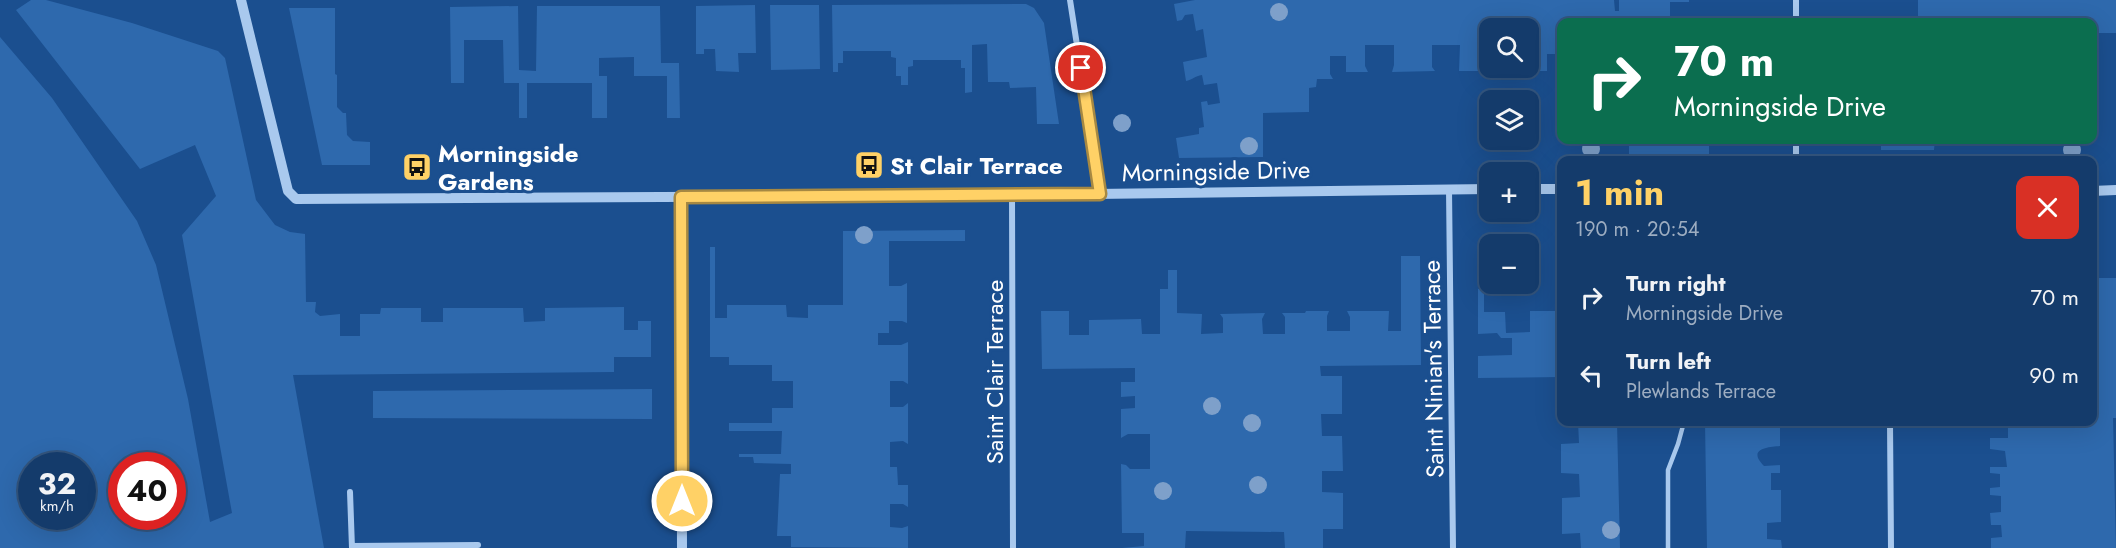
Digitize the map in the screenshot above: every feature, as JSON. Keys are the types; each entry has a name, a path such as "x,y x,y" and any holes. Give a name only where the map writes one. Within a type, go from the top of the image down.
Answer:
{"street":[{"name":"Morningside Drive","path":"241,0 288,191 296,199 1012,195 1479,189"},
{"path":"1070,0 1100,194"},
{"path":"1796,0 1796,18"},
{"name":"Saint Ninian's Terrace","path":"1449,189 1453,548"},
{"path":"1539,189 1557,189"},
{"path":"2097,190 2116,190"},
{"name":"Saint Clair Terrace","path":"1012,195 1013,548"},
{"path":"681,197 682,548"},
{"path":"1890,426 1891,548"},
{"path":"350,492 352,547 478,545"}],"lane":[{"path":"1668,548 1668,470 1683,426"}],"shaded area":[{"path":"31,0 46,0 132,23 218,51 225,58 256,200 275,225 290,232 305,234 306,302 316,302 315,312 320,316 340,314 340,336 360,336 360,314 380,314 381,308 421,308 421,322 443,322 443,308 523,308 524,322 545,321 545,308 624,307 624,330 638,330 638,321 651,321 651,357 614,357 614,372 293,375 324,548 0,548 0,37 52,98 137,221 156,265 188,399 210,522 232,513 182,235 216,196 195,145 140,169 16,10"},
{"path":"1195,0 1614,0 1615,11 1619,11 1619,0 1689,0 1689,2 1670,2 1670,18 1557,18 1557,54 1547,54 1547,71 1539,71 1539,18 1479,18 1479,71 1459,71 1460,45 1432,45 1432,67 1435,71 1392,72 1394,45 1365,45 1365,66 1368,72 1346,72 1346,56 1330,56 1330,74 1333,79 1317,79 1316,87 1309,88 1309,112 1263,113 1263,157 1179,158 1176,138 1199,134 1199,128 1204,127 1201,102 1207,101 1208,105 1220,103 1217,83 1204,85 1202,75 1186,81 1183,62 1207,57 1203,29 1196,31 1193,14 1185,15 1182,20 1177,21 1174,4"},
{"path":"1918,0 2116,0 2116,33 2097,33 2097,18 1918,18"},
{"path":"1026,4 1034,8 1044,23 1059,124 1037,124 1036,87 1010,88 1009,82 988,82 987,44 972,45 972,92 965,93 965,68 961,68 961,60 913,60 913,66 908,67 908,85 901,85 901,76 896,76 896,58 891,57 891,51 843,51 843,63 838,63 838,72 833,72 832,5"},
{"path":"755,5 756,53 738,53 739,72 716,71 715,49 704,49 704,54 696,54 696,6"},
{"path":"770,5 819,5 820,69 771,70"},
{"path":"518,6 519,70 536,71 537,6 660,6 661,63 679,63 680,118 667,118 667,76 634,76 634,57 599,58 599,76 607,76 607,118 592,118 592,83 527,83 527,118 519,118 519,83 504,83 503,40 464,40 464,83 451,83 450,7"},
{"path":"289,8 335,8 337,107 346,113 347,135 353,141 370,142 370,165 322,165"},
{"path":"2097,33 2099,67 2097,67"},
{"path":"1629,144 1709,144 1709,156 1629,156"},
{"path":"1881,144 1935,144 1934,150 1881,150"},
{"path":"965,230 965,241 889,241 889,286 901,286 907,283 907,323 889,321 889,333 878,333 878,345 901,345 908,342 908,384 903,381 890,381 890,407 903,407 908,403 908,444 903,441 890,442 890,467 897,467 898,485 908,485 908,507 903,504 890,504 890,527 908,526 908,548 791,547 791,536 777,536 780,474 791,474 791,464 754,463 753,457 739,457 739,454 781,454 782,431 729,431 729,423 772,423 772,408 793,408 793,381 772,381 772,365 729,365 729,357 710,357 710,247 715,247 715,318 727,318 727,305 786,305 787,317 808,318 808,305 843,305 843,231"},
{"path":"1401,256 1420,256 1421,365 1320,366 1321,376 1342,376 1342,414 1321,414 1322,436 1342,436 1343,471 1322,471 1322,492 1343,493 1343,529 1323,529 1323,548 1285,548 1284,532 1186,531 1185,548 1122,548 1144,546 1144,533 1122,533 1121,464 1130,469 1150,469 1150,434 1128,434 1121,438 1121,409 1135,408 1135,396 1121,397 1121,382 1135,382 1135,368 1042,369 1041,311 1069,311 1069,335 1089,335 1089,320 1141,319 1142,334 1160,334 1160,289 1168,289 1168,270 1177,270 1177,313 1202,314 1201,334 1223,333 1223,318 1220,314 1265,313 1262,319 1263,334 1285,334 1285,317 1282,313 1305,313 1306,311 1329,311 1327,331 1350,331 1350,317 1347,311 1389,311 1388,331 1401,331"},
{"path":"2097,278 2116,278 2116,418 2113,418 2116,548 1991,548 1991,538 2002,537 2001,525 1991,525 1990,513 2001,512 2001,496 1990,495 1990,488 2000,487 2000,474 1990,473 1990,467 2007,467 2005,451 1990,449 1990,438 2008,438 2008,426 2097,426"},
{"path":"1478,289 1479,294 1484,294 1484,312 1505,312 1506,333 1530,332 1530,311 1557,311 1557,377 1478,378 1478,356 1512,355 1512,338 1501,338 1497,333 1478,334"},
{"path":"652,389 652,419 373,418 373,391"},
{"path":"1578,426 1617,426 1620,548 1581,548 1580,533 1562,534 1562,498 1580,497 1579,474 1561,473 1561,444 1579,443"},
{"path":"1705,426 1780,426 1780,446 1761,450 1758,456 1764,466 1780,465 1780,473 1771,473 1771,490 1781,490 1781,522 1767,523 1767,539 1781,540 1782,548 1707,548"}],"place":[{"name":"St Clair Terrace","path":"869,165"},
{"name":"Morningside Gardens","path":"417,167"}],"route":[{"path":"682,501 681,197 1100,194 1081,68"}]}
